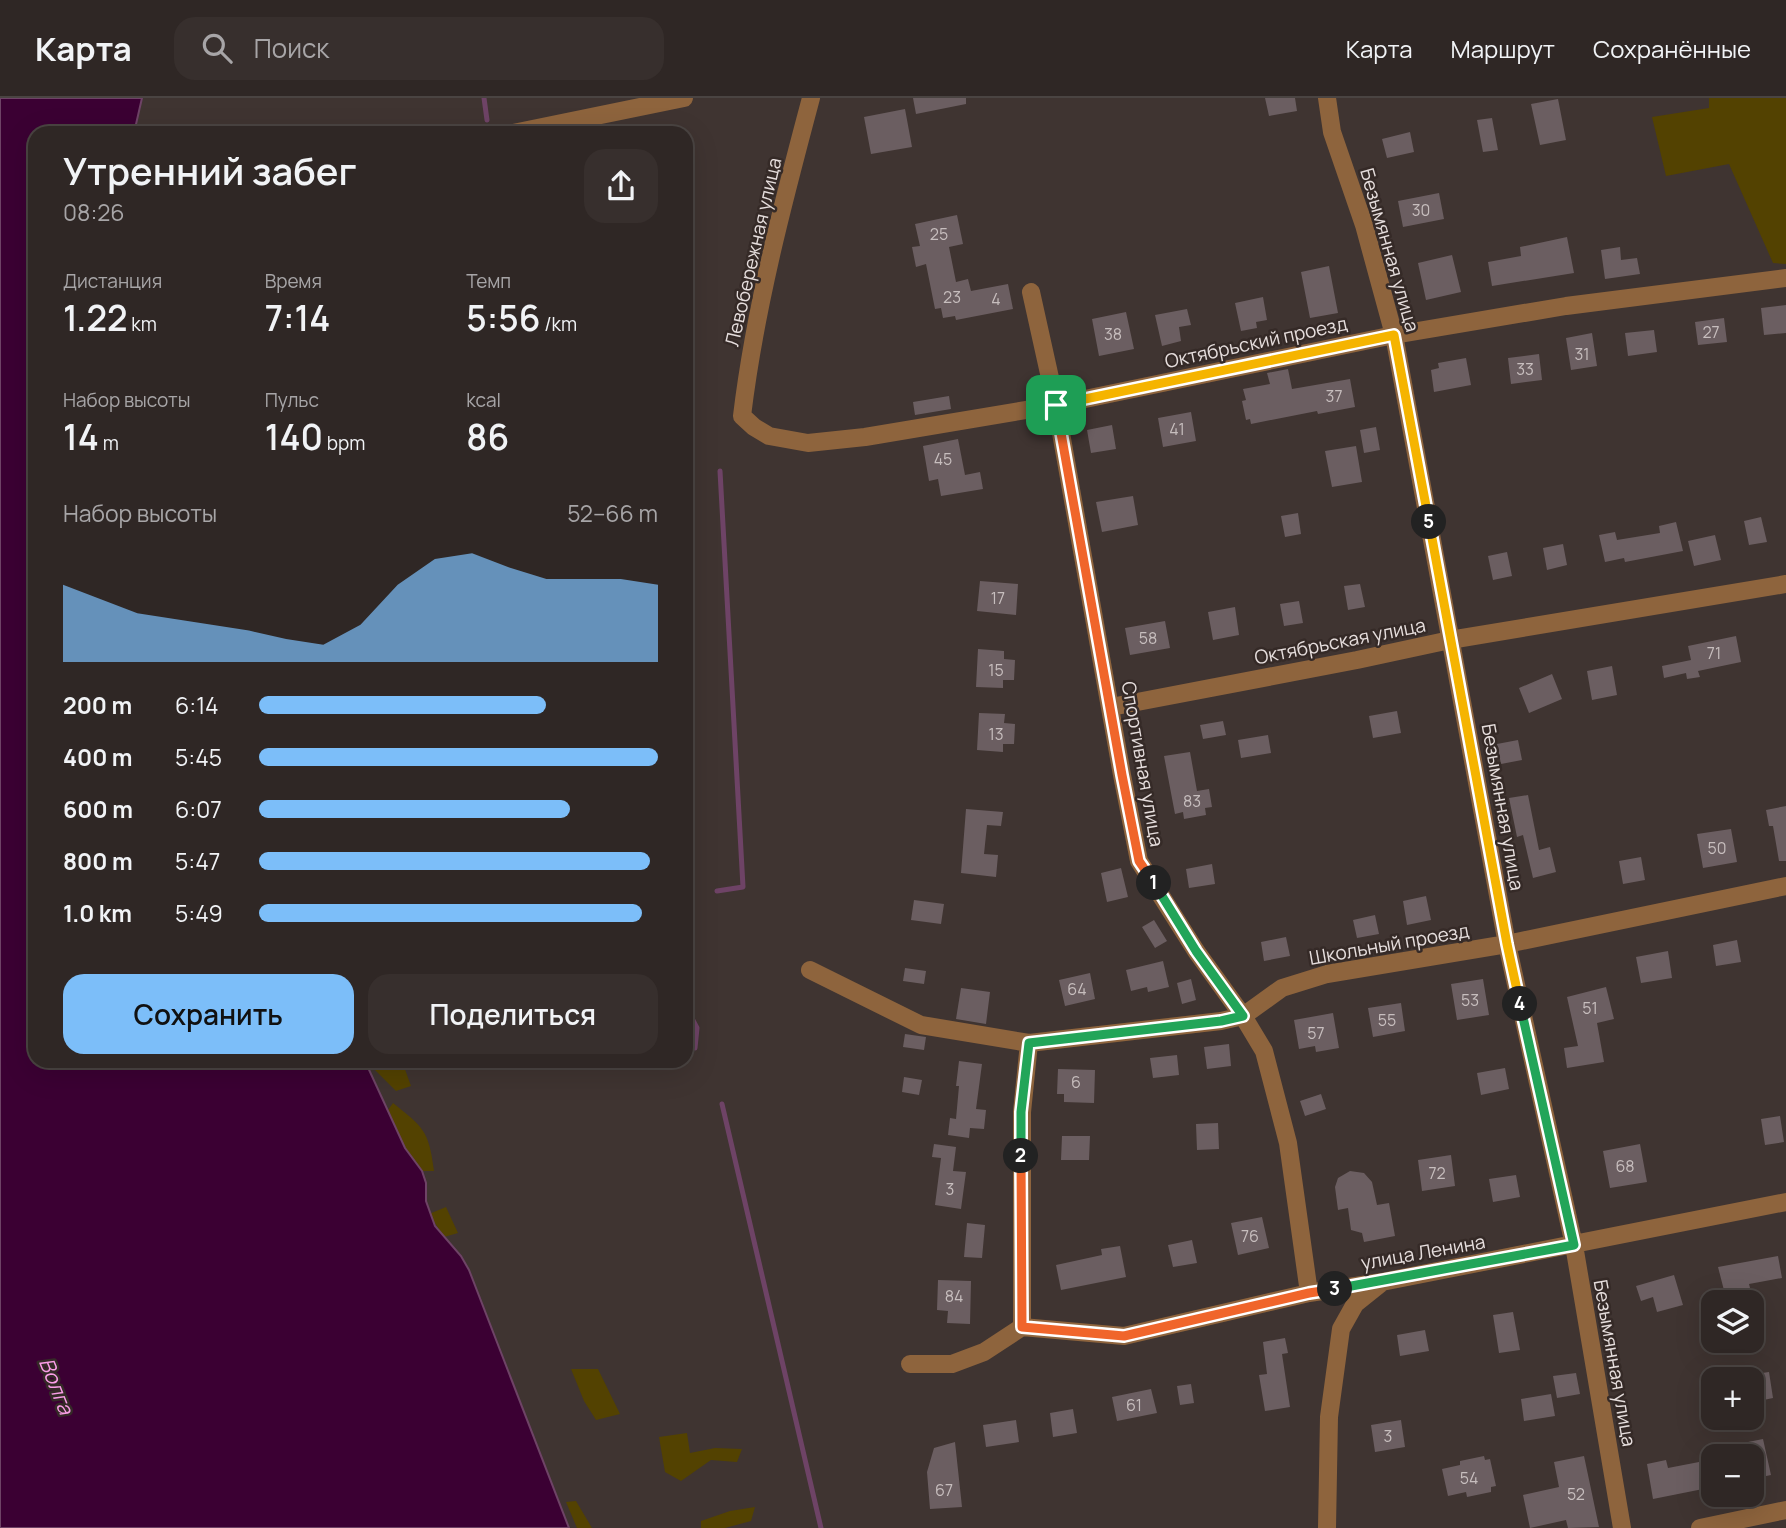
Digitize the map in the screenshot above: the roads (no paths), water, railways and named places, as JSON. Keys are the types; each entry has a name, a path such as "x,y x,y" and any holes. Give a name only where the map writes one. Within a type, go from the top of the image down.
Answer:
{"street":[{"path":"547,126 684,98"},
{"name":"Левобережная улица","path":"743,416 748,366 776,230 811,98"},
{"name":"Безымянная улица","path":"1327,98 1332,132 1364,225 1394,335 1507,944 1574,1245 1622,1528"},
{"name":"Октябрьский проезд","path":"743,416 769,436 807,443 865,437 1056,405 1394,335 1566,306 1786,278"},
{"name":"Спортивная улица","path":"1031,292 1056,405 1139,861 1264,1051 1285,1132 1309,1293"},
{"name":"Октябрьская улица","path":"1111,707 1450,640 1786,584"},
{"name":"Школьный проезд","path":"810,970 921,1025 1029,1043 1221,1021 1243,1016 1282,988 1327,974 1507,944 1786,886"},
{"path":"910,1364 953,1364 984,1352 1022,1327 1021,1112 1029,1043"},
{"name":"улица Ленина","path":"1022,1327 1124,1336 1309,1293 1382,1282 1786,1202"},
{"path":"1327,1528 1329,1417 1341,1329 1355,1304 1382,1282"},
{"path":"1700,1528 1786,1510"}],"water":[{"name":"Волга","path":"0,98 142,98 136,126 28,126 28,1068 368,1068 405,1148 422,1171 426,1183 426,1201 435,1226 461,1256 469,1270 569,1528 0,1528"}],"waterway":[{"path":"484,98 487,120"},
{"path":"717,891 743,887 720,471"},
{"path":"693,1020 697,1028 695,1048"},
{"path":"722,1104 821,1528"}]}
